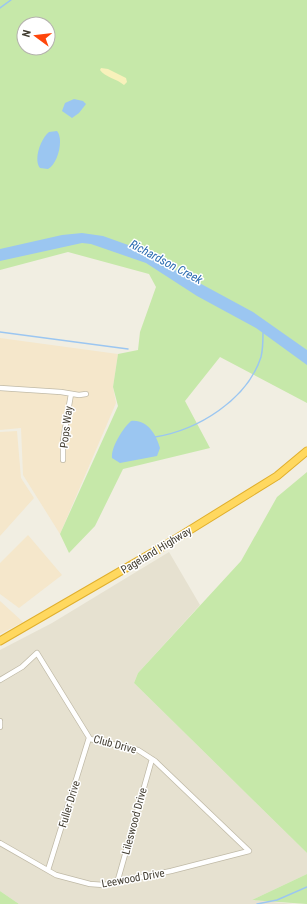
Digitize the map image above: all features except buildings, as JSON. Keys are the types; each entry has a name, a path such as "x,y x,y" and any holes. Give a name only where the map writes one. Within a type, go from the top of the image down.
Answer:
{"highway":[{"name":"Pageland Highway","path":"0,641 85,593 277,476 307,451"}],"street":[{"path":"0,388 79,395 86,394"},
{"name":"Pops Way","path":"63,460 63,441 70,394"},
{"name":"Club Drive","path":"0,680 22,667 37,654 89,738 138,750 152,758 249,851"},
{"path":"0,721 0,727"},
{"name":"Fuller Drive","path":"48,870 89,738"},
{"name":"Lileswood Drive","path":"117,883 152,758"},
{"name":"Leewood Drive","path":"0,843 56,874 90,884 104,885 249,851"}],"shaded area":[{"path":"0,338 118,354 113,387 116,403 60,534 23,475 21,428 0,430"},
{"path":"17,431 21,478 34,498 0,536 0,432"},
{"path":"28,535 62,575 19,608 0,594 0,563"},
{"path":"169,552 200,605 138,673 134,683 307,853 307,874 252,900 294,904 19,904 0,891 0,650 52,623"},
{"path":"0,601 23,622 0,634"}],"green space":[{"path":"0,0 307,0 307,403 220,357 185,401 210,448 123,469 95,526 69,553 60,534 118,406 113,387 118,354 138,350 140,332 156,287 149,274 68,252 0,270"},
{"path":"307,472 307,853 134,683 138,673 241,561 277,497"},
{"path":"307,874 307,904 252,900"},
{"path":"0,891 19,904 0,904"}],"sand":[{"path":"101,68 108,69 126,78 127,82 124,85 102,72 100,70"}],"water":[{"path":"74,99 83,101 86,104 79,113 72,118 62,111 65,103"},
{"path":"57,131 60,145 55,162 48,169 40,168 37,160 43,139 49,132"},
{"path":"82,233 103,236 131,246 253,312 307,350 307,365 256,328 197,296 146,263 91,244 82,243 0,261 0,249 62,235"},
{"path":"131,421 142,422 150,428 160,448 157,456 120,463 112,458 113,449 118,438"}],"waterway":[{"path":"0,8 11,0"},
{"path":"0,332 128,349"},
{"path":"155,437 188,428 204,420 233,399 245,387 261,357 263,348 263,333"},
{"path":"257,904 277,900 307,887"}],"water label":[{"name":"Richardson Creek","path":"166,262"}]}
